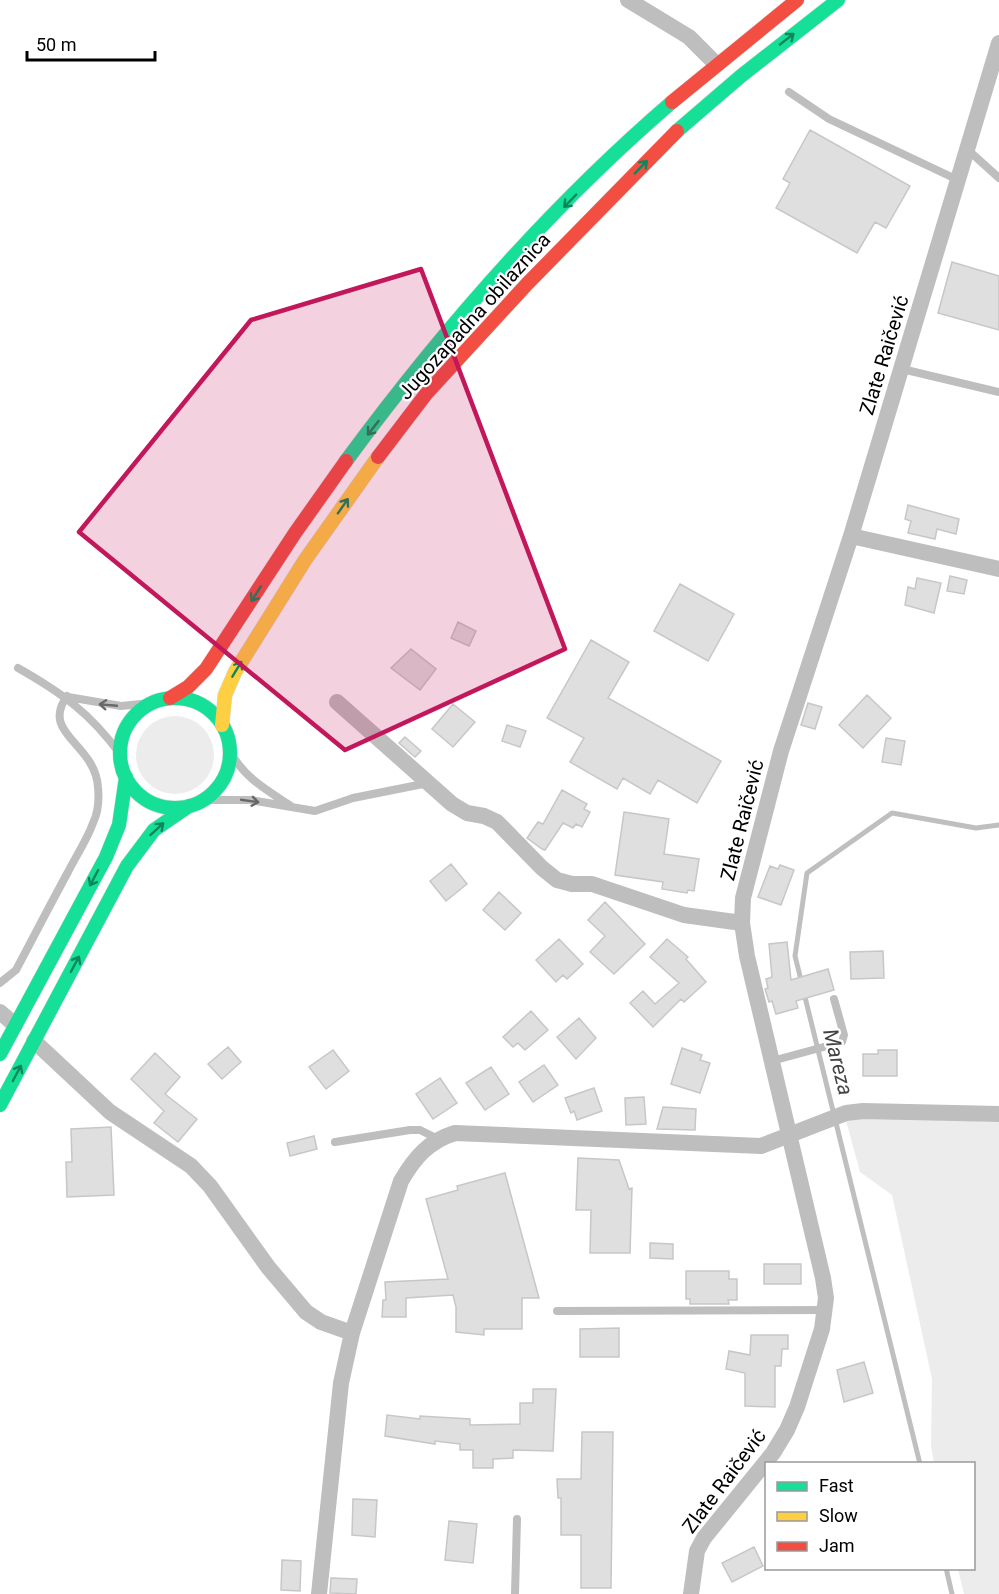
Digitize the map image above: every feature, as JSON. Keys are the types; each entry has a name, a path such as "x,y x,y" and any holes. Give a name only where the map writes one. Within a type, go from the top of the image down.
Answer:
{"main road":[{"name":"Jugozapadna obilaznica","path":"170,698 196,680 214,658 307,515 423,362 528,244 638,132 716,63 796,0"},
{"name":"Jugozapadna obilaznica","path":"222,725 225,695 234,672 305,560 372,465 426,394 527,284 672,135 741,76 838,0"},
{"path":"0,1105 128,866 154,830 189,806 202,800 214,791 223,779 230,751 222,725 213,713 200,704 186,699 170,698 151,703 138,712 128,724 122,738 120,754 126,777 137,792 153,803 170,808 189,806"},
{"path":"0,1054 110,848 119,825 126,777"}],"street":[{"path":"628,0 684,33 716,63"},
{"name":"Zlate Raičević","path":"766,1462 788,1430 797,1407 825,1310 823,1278 747,956 742,923 743,898 781,751 851,536 999,43"},
{"path":"851,536 999,569"},
{"path":"337,702 452,804 466,813 484,816 497,822 557,880 572,884 592,884 684,915 742,923"},
{"path":"0,1012 15,1025"},
{"path":"34,1041 110,1112 190,1166 210,1186 242,1233 306,1312 321,1322 352,1333"},
{"path":"319,1594 341,1383 352,1333 401,1181 412,1161 438,1139 455,1134 761,1146 846,1113 863,1111 999,1114"},
{"name":"Zlate Raičević","path":"691,1594 697,1551 704,1538 765,1463"}],"lane":[{"path":"789,92 829,119 958,180"},
{"path":"968,150 999,178"},
{"path":"902,369 999,392"},
{"path":"18,668 67,696 100,728 120,754"},
{"path":"67,696 121,706 151,703"},
{"path":"0,983 16,970 94,822 98,786 93,765 86,754 61,729 58,719 60,705 67,696"},
{"path":"230,751 236,763 255,782 297,809"},
{"path":"202,800 250,800 315,811 354,798 429,783"},
{"path":"772,1061 844,1039 834,999"},
{"path":"335,1142 410,1130 420,1130 438,1139"},
{"path":"557,1311 825,1310"},
{"path":"515,1594 517,1519"}],"highlighted area":[{"path":"421,269 565,649 345,750 79,532 251,320"}],"shaded area":[{"path":"167,716 183,716 197,722 208,733 214,747 214,763 208,777 197,788 183,794 167,794 153,788 142,777 136,763 136,747 142,733 153,722"},
{"path":"845,1117 999,1122 999,1594 964,1594 958,1570 975,1570 975,1462 934,1462 931,1446 932,1379 892,1195 860,1172"}],"building":[{"path":"810,130 910,186 886,228 875,222 857,253 776,208 790,183 783,179"},
{"path":"952,262 999,276 999,330 938,313"},
{"path":"908,505 959,519 956,534 937,529 935,539 908,533 911,521 905,519"},
{"path":"950,576 967,580 964,594 947,591"},
{"path":"917,578 941,583 934,613 905,605 908,587 915,589"},
{"path":"680,584 734,614 708,661 654,631"},
{"path":"458,622 476,631 469,646 451,638"},
{"path":"591,640 629,662 608,698 721,761 697,803 658,780 650,794 623,778 617,789 570,762 584,738 547,718"},
{"path":"411,649 436,669 420,690 391,668"},
{"path":"867,695 891,718 863,748 839,725"},
{"path":"808,703 822,707 815,729 801,725"},
{"path":"453,704 475,722 453,747 432,729"},
{"path":"507,725 526,731 520,747 502,741"},
{"path":"405,737 421,751 415,757 399,743"},
{"path":"886,738 905,741 901,765 882,762"},
{"path":"562,790 587,804 584,809 590,812 582,827 576,824 573,828 563,823 545,850 527,838 538,822 543,824"},
{"path":"624,812 669,819 664,854 699,859 694,891 688,890 687,893 662,889 663,882 615,875"},
{"path":"451,864 467,884 446,901 430,881"},
{"path":"780,865 794,870 781,905 758,897 770,866 778,869"},
{"path":"499,892 521,913 505,930 483,910"},
{"path":"605,902 645,944 614,974 590,952 605,936 588,920"},
{"path":"559,939 583,964 567,979 563,975 556,982 536,960"},
{"path":"667,939 688,957 686,959 706,982 684,1002 681,999 653,1027 630,1003 643,991 655,1004 679,983 650,957"},
{"path":"787,942 791,980 828,969 834,990 796,1001 798,1008 776,1014 765,989 768,988 766,979 772,977 769,944"},
{"path":"883,951 884,978 851,979 850,952"},
{"path":"531,1011 548,1030 525,1050 518,1043 513,1047 503,1037"},
{"path":"579,1018 596,1038 576,1059 557,1037"},
{"path":"228,1047 241,1062 222,1079 208,1064"},
{"path":"682,1048 702,1055 700,1060 710,1063 700,1093 671,1084"},
{"path":"333,1050 349,1071 326,1089 309,1067"},
{"path":"878,1050 897,1050 897,1076 863,1076 863,1054 878,1054"},
{"path":"155,1053 180,1077 165,1094 197,1119 178,1142 154,1123 164,1111 131,1079"},
{"path":"544,1065 558,1085 533,1102 519,1082"},
{"path":"491,1067 509,1094 485,1110 466,1083"},
{"path":"440,1078 457,1103 433,1119 416,1094"},
{"path":"594,1088 602,1111 577,1120 574,1111 571,1113 565,1098"},
{"path":"644,1097 646,1124 626,1125 625,1098"},
{"path":"663,1107 696,1109 695,1130 657,1129"},
{"path":"111,1127 114,1195 67,1197 66,1162 72,1162 71,1129"},
{"path":"314,1136 317,1149 290,1156 287,1143"},
{"path":"578,1158 619,1160 629,1189 632,1188 630,1253 590,1253 591,1210 576,1210"},
{"path":"505,1173 539,1298 522,1298 522,1329 484,1329 484,1335 456,1332 456,1307 453,1295 406,1298 406,1317 382,1317 383,1300 386,1300 385,1282 448,1279 426,1199 458,1190 457,1186"},
{"path":"650,1243 673,1244 673,1259 650,1258"},
{"path":"764,1264 801,1264 801,1284 764,1284"},
{"path":"686,1271 729,1271 729,1279 737,1279 737,1300 728,1300 729,1304 690,1304 690,1299 686,1299"},
{"path":"619,1328 619,1357 580,1357 580,1329"},
{"path":"751,1335 788,1335 788,1349 782,1349 781,1366 775,1366 775,1407 745,1406 745,1373 726,1369 729,1351 750,1355"},
{"path":"864,1362 873,1393 844,1402 837,1370"},
{"path":"533,1389 556,1389 553,1451 513,1450 513,1458 493,1459 493,1468 473,1468 473,1450 460,1450 460,1444 435,1441 435,1444 385,1436 387,1415 420,1419 420,1416 470,1419 470,1425 520,1424 520,1403 533,1403"},
{"path":"582,1432 613,1432 611,1588 581,1588 581,1535 561,1535 561,1498 558,1498 557,1479 581,1479"},
{"path":"353,1499 377,1500 375,1537 352,1535"},
{"path":"449,1521 477,1524 473,1563 445,1560"},
{"path":"754,1547 763,1566 732,1582 722,1563"},
{"path":"282,1560 301,1561 300,1591 281,1590"},
{"path":"331,1578 357,1579 356,1594 330,1593"}],"waterway":[{"name":"Mareza","path":"802,984 795,956 807,873 892,813 976,828 999,825"},
{"name":"Mareza","path":"804,993 920,1462"},
{"name":"Mareza","path":"946,1570 952,1594"}],"traffic: fast":[{"path":"677,131 741,76 838,0"},
{"path":"346,461 420,365 499,272 583,184 672,102"},
{"path":"175,698 196,702 214,714 226,732 230,753 226,774 214,792 196,804 175,808 154,804 136,792 124,774 120,753 124,732 136,714 154,702 175,698"},
{"path":"0,1054 106,857 119,825 126,777"},
{"path":"0,1105 127,866 154,830 189,806"}],"traffic: slow":[{"path":"222,725 225,695 235,672 305,560 378,457"}],"traffic: jam":[{"path":"672,102 797,0"},
{"path":"378,457 426,394 527,284 677,131"},
{"path":"170,698 188,687 206,669 295,533 346,461"}]}
